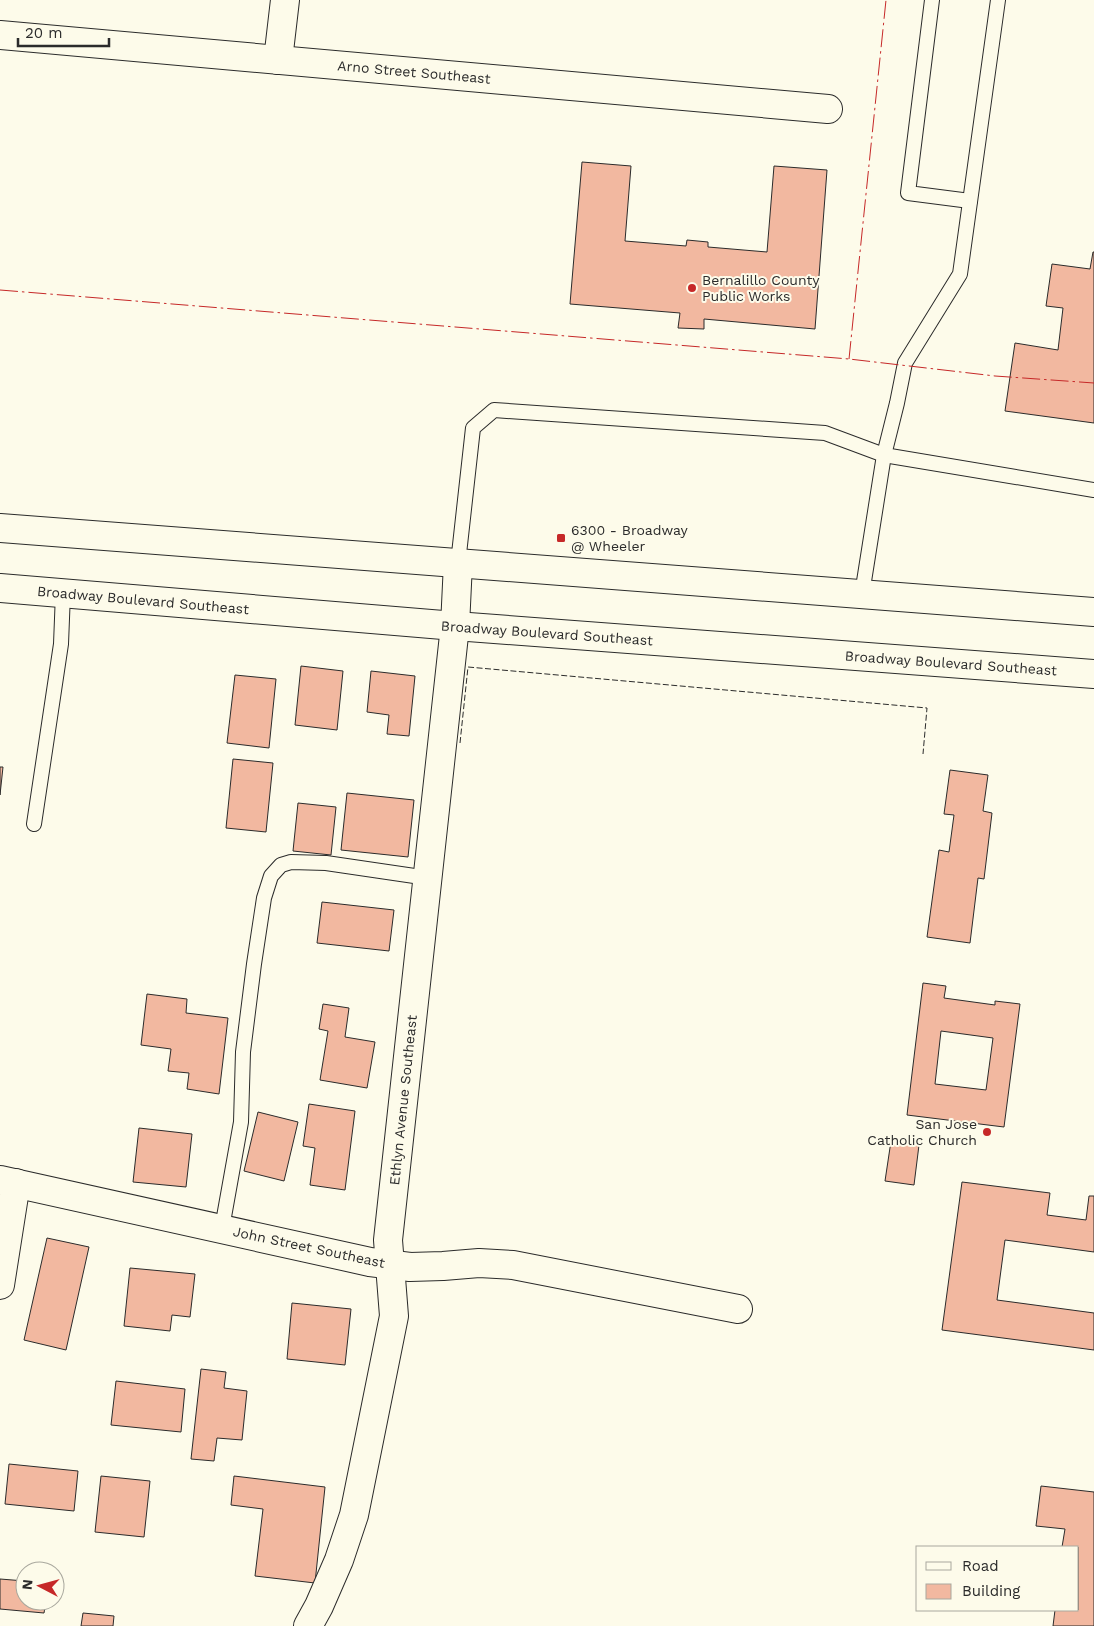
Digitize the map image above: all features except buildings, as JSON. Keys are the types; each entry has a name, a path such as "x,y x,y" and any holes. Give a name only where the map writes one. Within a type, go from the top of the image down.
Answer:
{"street":[{"path":"278,60 285,0"},
{"name":"Arno Street Southeast","path":"0,35 828,109"},
{"path":"0,528 1094,612"},
{"name":"Ethlyn Avenue Southeast","path":"308,1626 320,1606 354,1515 394,1316 388,1240 455,626 458,563"},
{"name":"Broadway Boulevard Southeast","path":"0,588 455,626 1094,674"},
{"path":"0,1285 8,1182"},
{"name":"John Street Southeast","path":"8,1182 370,1262 410,1266 479,1263 513,1265 738,1309"}],"lane":[{"path":"932,0 908,193 970,201"},
{"path":"862,594 884,455 905,364 960,274 998,0"},
{"path":"458,563 473,428 494,410 825,433 884,455 1094,490"},
{"path":"34,824 61,644 63,593"},
{"path":"222,1228 241,1122 243,1052 254,964 264,898 271,876 281,865 291,862 326,863 428,878"}],"fence":[{"path":"460,743 468,667 927,708 923,754"}],"power":[{"path":"849,359 886,0"},
{"path":"0,290 849,359 995,376 1094,383"}],"place":[{"name":"Bernalillo County Public Works","path":"692,288"},
{"name":"6300 - Broadway @ Wheeler","path":"561,538"},
{"name":"San Jose Catholic Church","path":"987,1132"}]}
